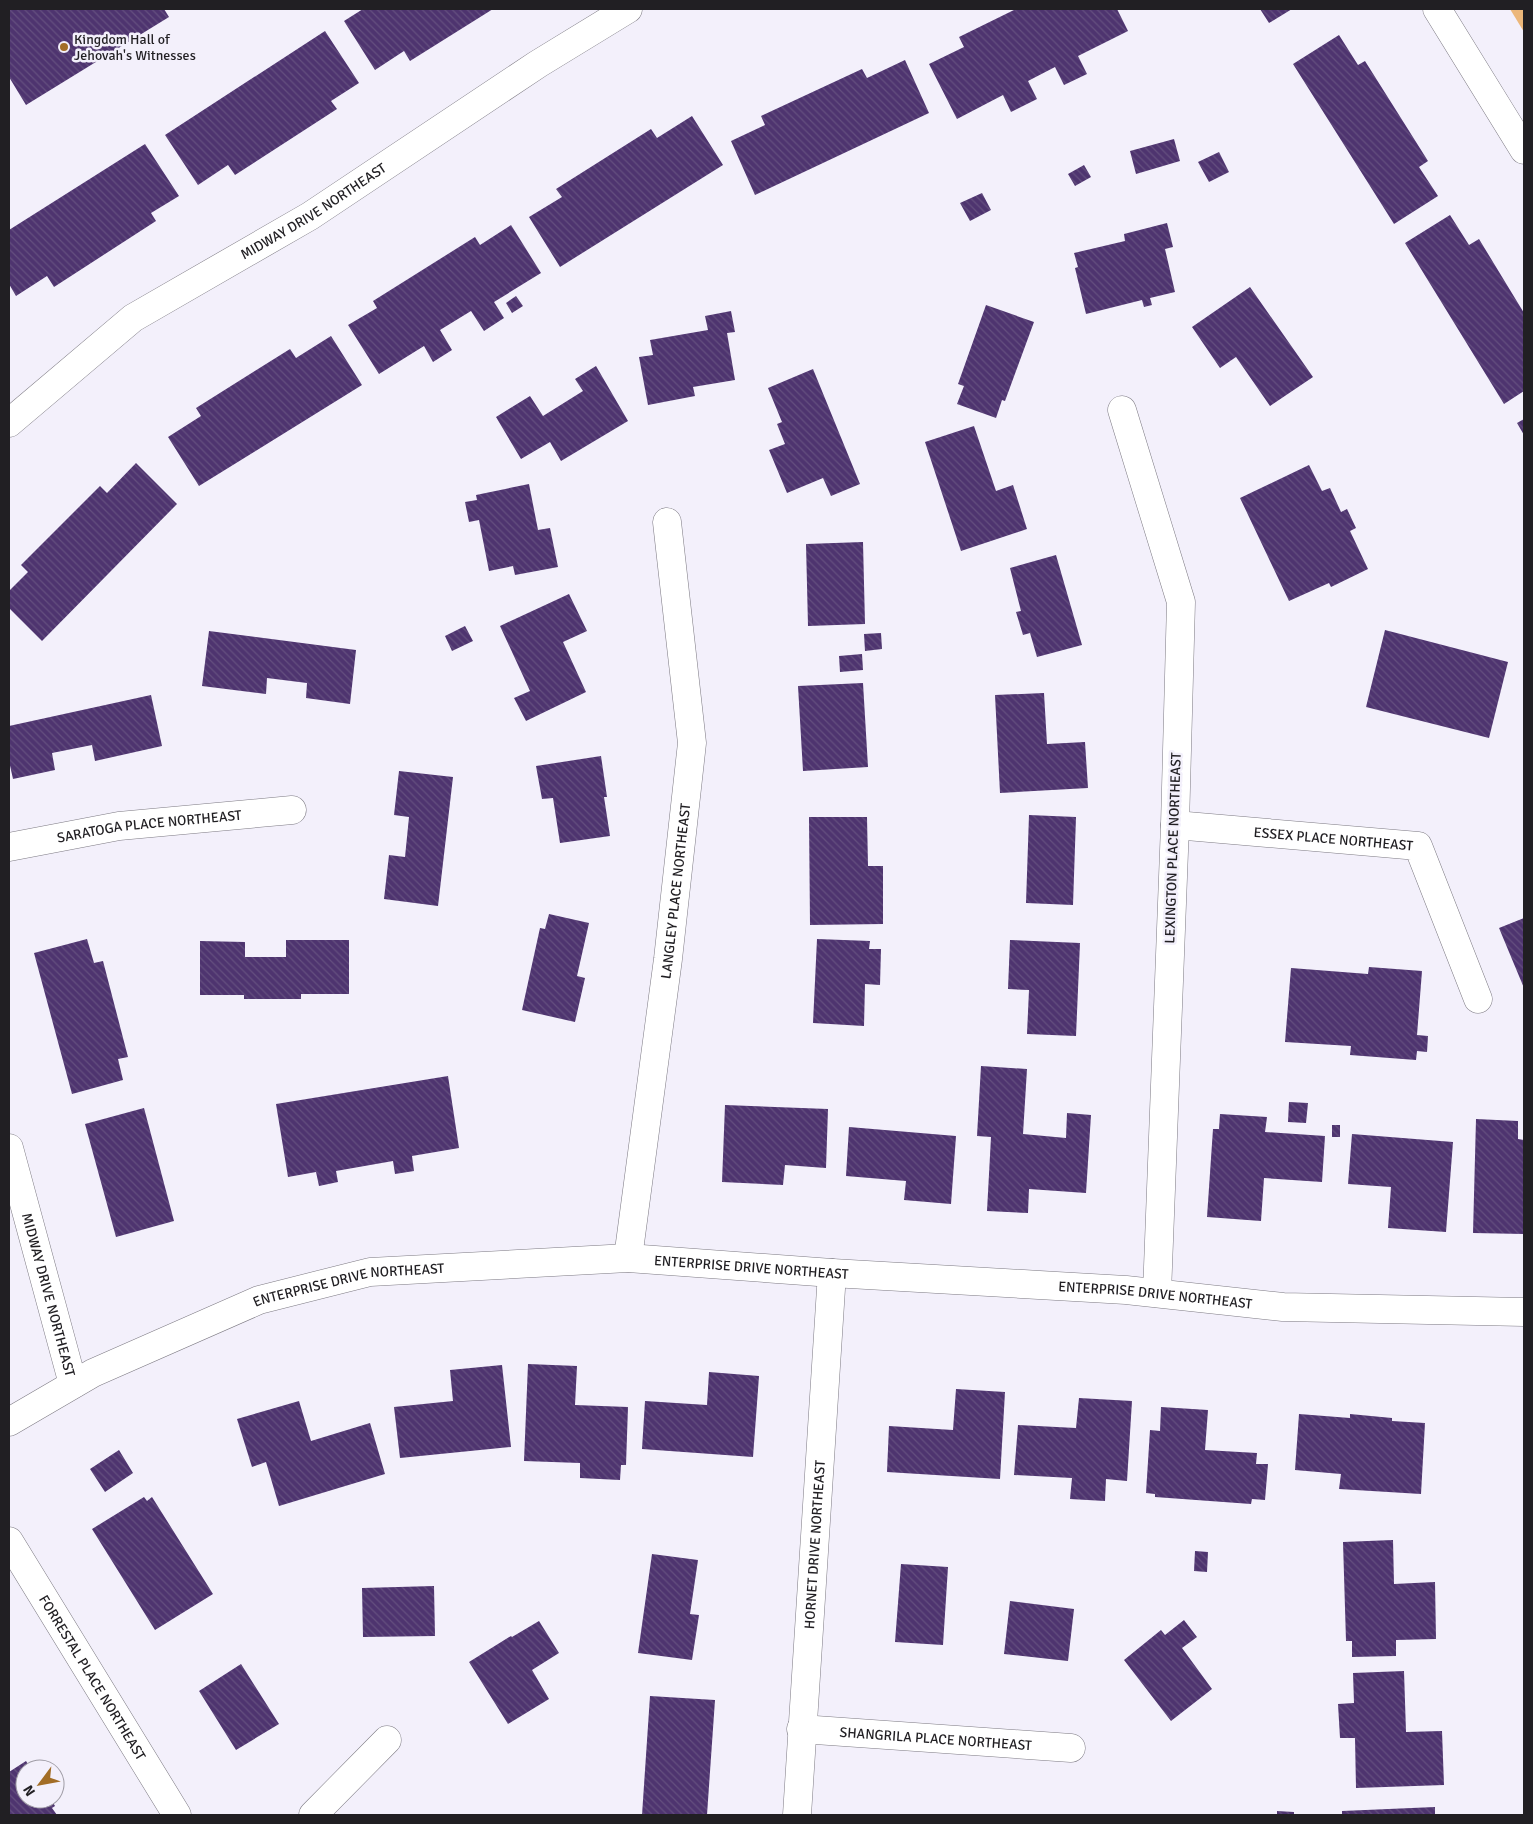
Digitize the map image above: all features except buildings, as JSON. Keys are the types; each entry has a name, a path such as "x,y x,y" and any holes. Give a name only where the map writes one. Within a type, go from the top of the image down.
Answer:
{"street":[{"name":"MIDWAY DRIVE NORTHEAST","path":"9,423 133,318 310,216 538,64 628,9"},
{"path":"1437,9 1524,150"},
{"name":"LEXINGTON PLACE NORTHEAST","path":"1122,410 1181,602 1175,825 1157,1293"},
{"name":"LANGLEY PLACE NORTHEAST","path":"628,1258 668,959 692,743 667,522"},
{"name":"SARATOGA PLACE NORTHEAST","path":"9,847 119,826 292,810"},
{"name":"ESSEX PLACE NORTHEAST","path":"1175,825 1418,846 1478,999"},
{"name":"MIDWAY DRIVE NORTHEAST","path":"9,1148 73,1384"},
{"name":"ENTERPRISE DRIVE NORTHEAST","path":"9,1422 93,1373 259,1300 370,1272 628,1258 832,1273 1126,1290 1284,1308 1524,1312"},
{"name":"HORNET DRIVE NORTHEAST","path":"797,1815 832,1273"},
{"name":"FORRESTAL PLACE NORTHEAST","path":"9,1541 177,1815"},
{"name":"SHANGRILA PLACE NORTHEAST","path":"802,1729 1071,1748"},
{"path":"313,1815 387,1740"}],"green space":[{"path":"1510,9 1524,9 1524,32"}],"place":[{"name":"Kingdom Hall of Jehovah's Witnesses","path":"64,47"}]}
